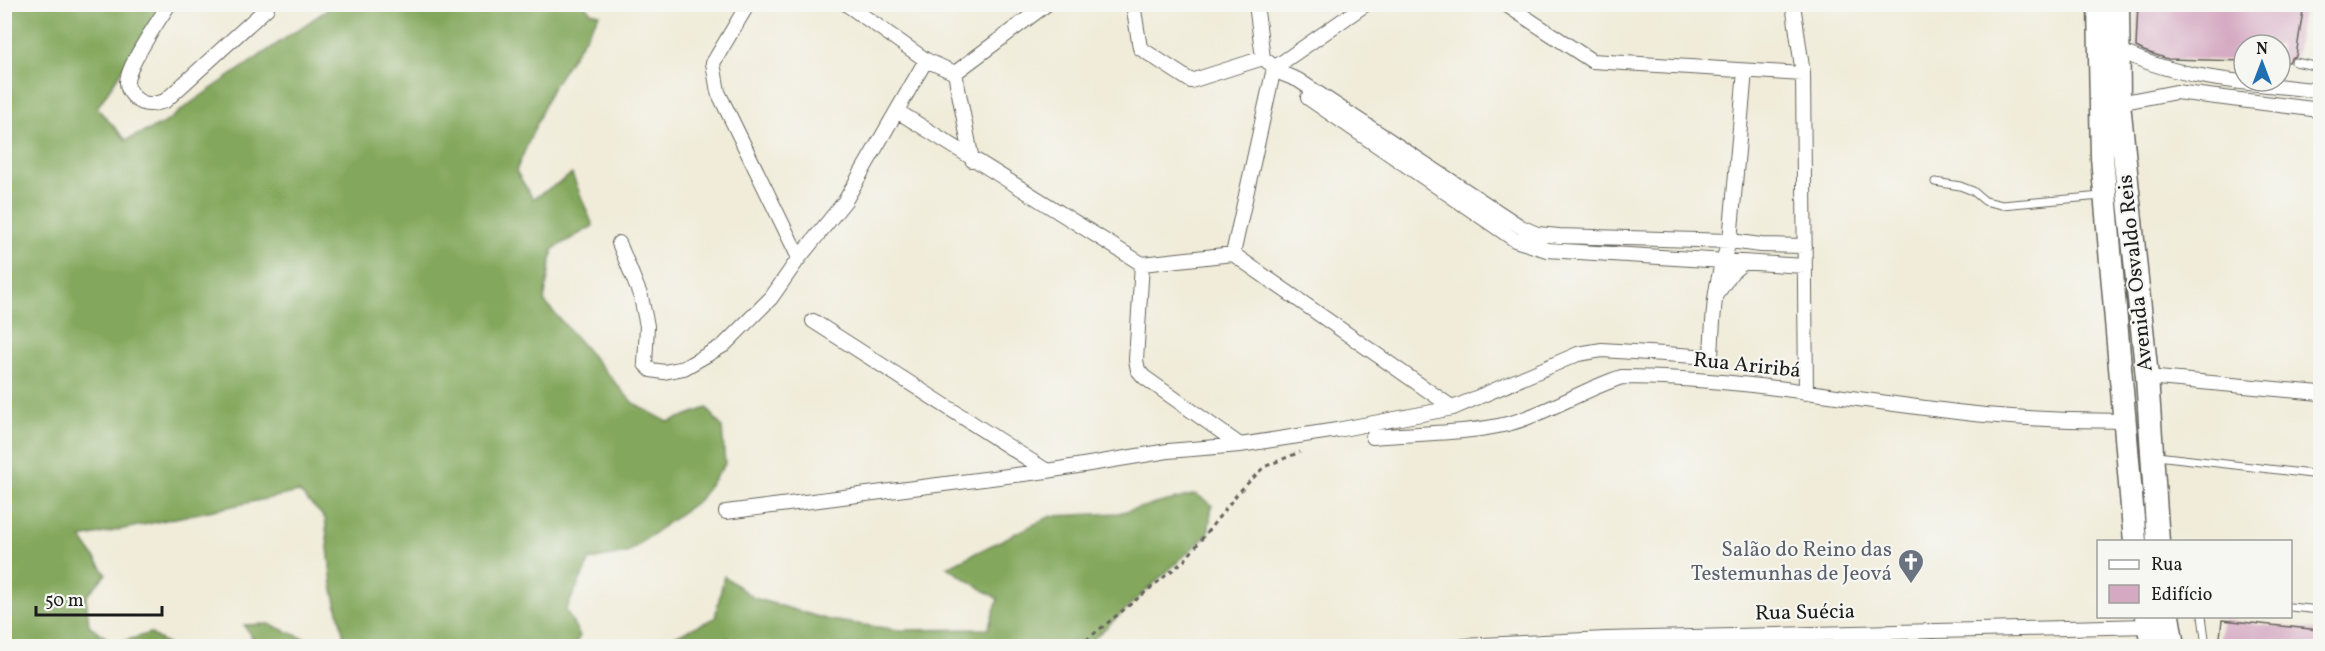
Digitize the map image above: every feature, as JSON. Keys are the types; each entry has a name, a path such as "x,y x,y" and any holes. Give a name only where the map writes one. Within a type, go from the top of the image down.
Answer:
{"main road":[{"name":"Avenida Osvaldo Reis","path":"2099,4 2102,157 2135,540"},
{"name":"Avenida Osvaldo Reis","path":"2118,4 2119,103 2147,377 2158,540"},
{"path":"2154,626 2173,646"}],"street":[{"path":"169,4 131,68 127,83 129,92 140,102 152,105 165,101 267,8"},
{"path":"748,4 713,63 718,92 799,258"},
{"path":"846,4 926,60 955,73"},
{"path":"955,73 1047,4"},
{"path":"1133,4 1140,48 1191,81 1263,58"},
{"path":"1256,4 1263,58 1293,87 1522,243 1547,250 1805,266"},
{"path":"1233,254 1279,71 1366,4"},
{"path":"1505,4 1592,61 1803,74"},
{"path":"1793,4 1803,74 1806,393"},
{"path":"2117,49 2135,58 2179,73 2320,91"},
{"path":"619,243 641,297 647,326 645,364 651,370 664,372 684,368 724,345 771,298 799,258 845,201 926,60"},
{"path":"726,512 1047,471 1168,451 1240,445 1337,430 1453,408 1578,354 1602,350 1712,357 1713,301 1722,260 1730,241 1745,70"},
{"path":"1279,71 1298,80 1521,227 1537,234 1805,246"},
{"path":"955,73 972,160"},
{"path":"2176,92 2179,73"},
{"path":"2119,103 2176,92 2320,110"},
{"path":"897,111 972,160 1142,264 1233,254 1453,408"},
{"path":"1713,301 1723,283 1743,263"},
{"path":"1142,264 1136,360 1138,370 1144,377 1240,445"},
{"path":"813,321 1047,471"},
{"name":"Rua Ariribá","path":"1373,436 1509,423 1531,416 1622,377 1719,382 1984,415 2058,420 2126,421"},
{"path":"2147,377 2320,393"},
{"name":"Rua Suécia","path":"1463,646 1606,639 2154,626"}],"lane":[{"path":"2295,62 2320,67"},
{"path":"1935,182 1960,186 1973,191 1985,201 2002,205 2106,195"},
{"path":"2151,456 2320,474"},
{"path":"2292,607 2320,610"},
{"path":"2202,618 2206,646"}],"path":[{"path":"1079,646 1185,560 1238,494 1264,467 1293,454 1304,452"},
{"path":"697,646 705,642 743,642 751,646"}],"green space":[{"path":"583,4 591,12 600,14 551,90 516,171 533,199 572,174 593,226 553,249 544,301 633,403 668,422 707,408 722,427 725,464 699,500 627,553 590,560 566,610 580,636 574,646 346,646 332,586 325,518 299,492 81,538 106,574 86,597 89,625 115,644 150,633 170,646 5,646 4,5 165,5 97,108 126,140 163,124 334,5"},
{"path":"1196,494 1212,505 1208,534 1088,644 1082,646 653,646 715,618 724,576 754,598 829,620 899,630 988,629 998,599 947,567 1051,516 1118,513"},
{"path":"269,624 322,646 257,646 244,625"}],"building":[{"path":"2138,4 2304,4 2296,56 2292,58 2292,33 2232,33 2232,61 2168,59 2136,47"},
{"path":"2222,620 2320,630 2320,646 2219,646"}],"place":[{"name":"Salão do Reino das Testemunhas de Jeová","path":"1911,585"}]}
